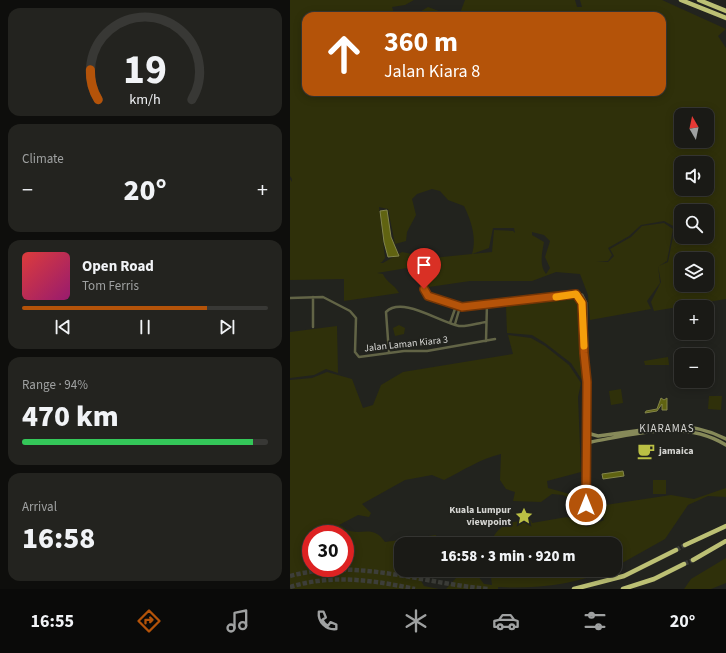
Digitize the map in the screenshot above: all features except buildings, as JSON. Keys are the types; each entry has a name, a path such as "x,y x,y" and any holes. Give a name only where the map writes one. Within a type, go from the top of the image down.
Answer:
{"highway":[{"path":"680,0 726,18"},
{"path":"699,0 726,11"},
{"path":"685,545 726,526"},
{"path":"693,560 726,541"},
{"path":"574,589 624,576 676,550"},
{"path":"623,589 654,579 684,564"}],"main road":[{"path":"587,433 598,436 682,426 710,432 726,439"},
{"path":"586,441 591,442 672,430 704,435 726,445"}],"street":[{"path":"424,289 428,296 460,307 576,294 582,296 586,303 587,353 586,505"},
{"path":"312,327 313,297"},
{"name":"Jalan Laman Kiara 3","path":"290,298 327,298 350,311 356,318 356,356 359,357 389,353 427,351 495,339"},
{"path":"486,340 487,304"},
{"path":"389,353 386,312 389,309 404,306 460,326 486,322"},
{"path":"450,323 456,306"},
{"path":"455,324 460,307"}],"shaded area":[{"path":"290,0 414,0 405,5 392,7 394,12 302,12 302,96 666,96 666,12 460,12 465,0 575,0 577,7 582,7 580,0 662,0 726,29 718,36 726,48 726,299 714,301 674,300 674,308 654,311 651,302 661,282 658,266 660,283 647,301 651,309 590,320 588,295 580,274 556,272 532,281 470,281 422,288 419,266 377,273 383,274 399,293 344,301 344,279 290,280 290,179 292,182 290,176","holes":["432,189 440,191 448,200 464,206 474,235 472,254 432,258 402,252 383,263 380,263 385,258 379,207 388,209 395,244 406,241 407,232 416,215 412,199 417,194","493,228 514,228 515,233 513,231 494,230 492,252 472,254 489,248","532,232 544,235 550,241 545,257 550,268 546,274 542,267 544,242 532,235"]},
{"path":"428,7 441,12 420,12"},
{"path":"387,210 391,237 399,256 388,257 384,242 380,211"},
{"path":"577,299 582,305 585,372 582,380 571,363 545,343 532,335 507,333 506,306"},
{"path":"399,325 405,328 404,334 395,336 393,328"},
{"path":"337,326 338,373 326,369 314,375 290,378 290,332"},
{"path":"508,335 531,338 545,346 569,365 581,383 578,397 581,472 547,481 548,488 573,495 573,500 563,495 552,494 541,502 513,501 515,492 506,489 500,480 501,454 479,462 444,480 432,475 405,480 362,504 371,513 369,517 358,515 339,525 302,525 302,577 354,577 354,532 372,532 376,533 385,542 394,541 394,577 419,577 424,586 439,589 290,589 290,380 312,378 327,372 352,379 363,408 373,405 381,385 403,372 513,354"},
{"path":"668,357 669,365 645,365 644,361"},
{"path":"621,389 623,403 611,405 609,391"},
{"path":"709,396 722,396 721,410 708,409"},
{"path":"661,398 664,400 667,398 667,410 662,410 662,404 657,411 645,413 646,411 657,409"},
{"path":"623,471 624,476 603,479 602,474"},
{"path":"653,480 666,480 666,494 653,494"},
{"path":"726,488 726,497 708,496 688,505 665,539 622,563 622,537 493,537 501,528 517,521 531,520 532,523 567,517 587,527 604,520 599,506 671,495 694,499"},
{"path":"436,535 436,537 421,537"},
{"path":"726,558 726,583 711,589 684,589 691,579"},
{"path":"459,577 479,577 484,584 492,585 491,577 588,577 554,585 498,587 498,589 446,589 456,578"}],"tunnel":[{"path":"676,550 685,545"},
{"path":"684,564 693,560"},
{"path":"290,576 315,571 364,571 488,589"},
{"path":"290,587 321,581 352,580 384,583 415,589"}],"slow traffic":[{"path":"556,297 576,294 580,298 582,303 584,346"}],"place":[{"name":"jamaica","path":"646,451"},
{"name":"Kuala Lumpur viewpoint","path":"524,516"}],"district":[{"name":"KIARAMAS","path":"667,428"}],"route":[{"path":"424,289 425,294 428,296 462,307 576,294 580,298 582,303 587,382 586,505"}]}
